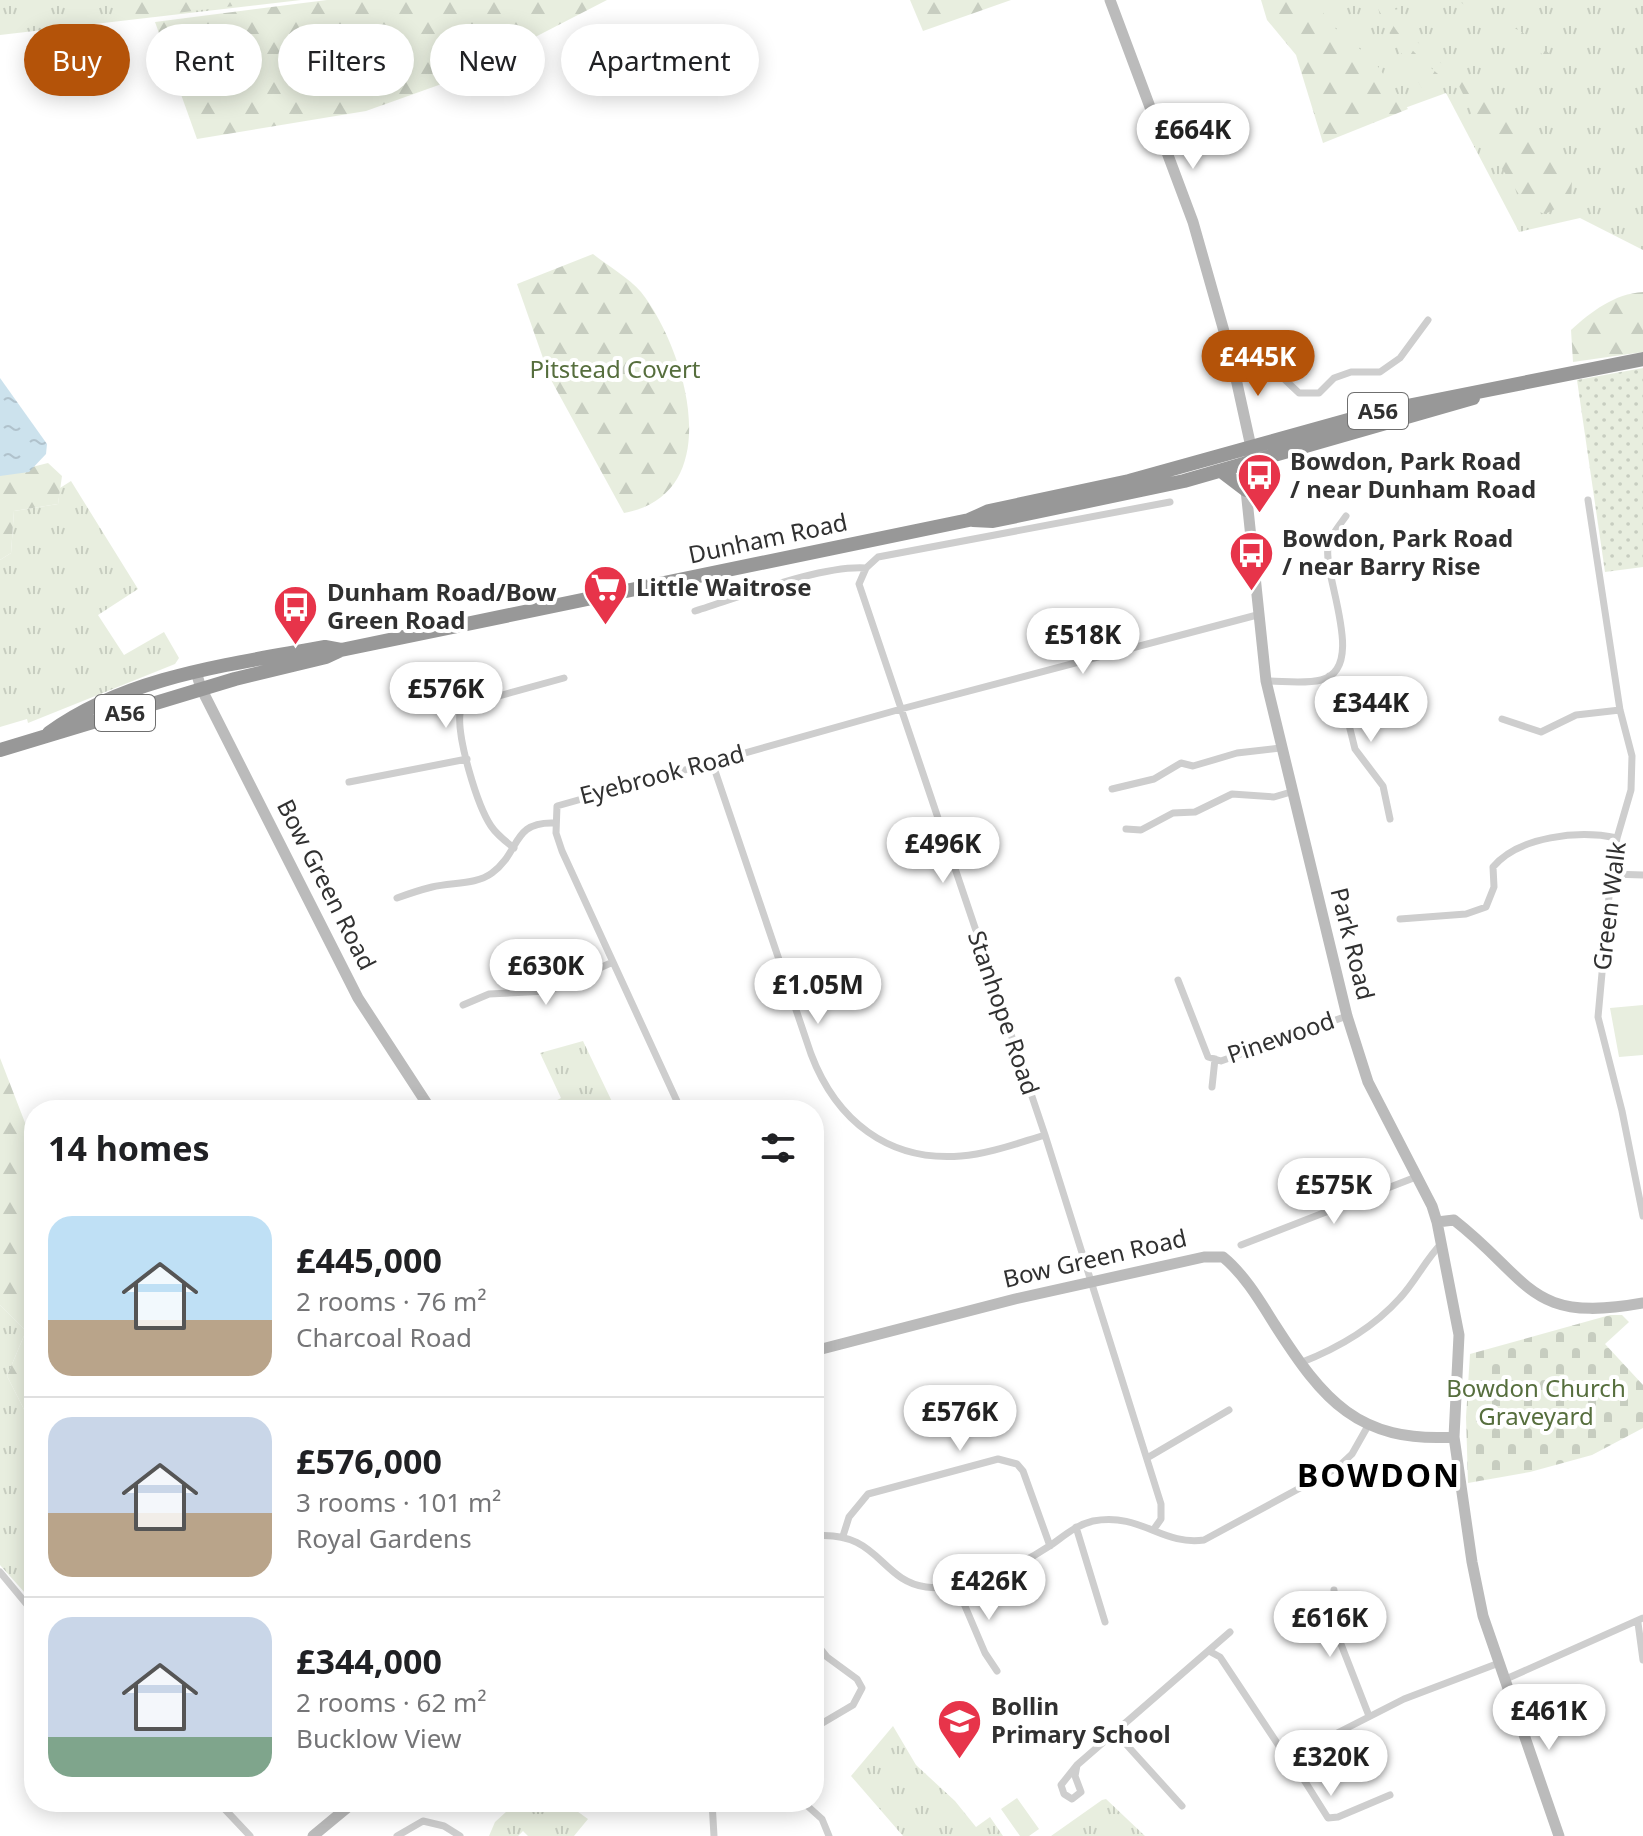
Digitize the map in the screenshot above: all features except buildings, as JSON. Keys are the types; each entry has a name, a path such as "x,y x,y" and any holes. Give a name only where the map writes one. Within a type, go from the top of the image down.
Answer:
{"highway":[{"name":"Dunham Road","path":"0,750 201,688 326,657 341,650 969,520 989,511 1200,462 1390,408 1643,359"},
{"name":"Dunham Road","path":"969,520 993,521 1082,504 1246,465 1509,386"},
{"path":"1251,447 1259,451 1284,446 1291,450"},
{"path":"1200,462 1212,465 1235,459 1246,465"},
{"path":"1221,471 1246,490"},
{"name":"Dunham Road","path":"48,734 66,721 101,705 196,672 325,647 341,650"}],"main road":[{"path":"1110,0 1193,222 1231,356 1251,447"},
{"name":"Park Road","path":"1251,447 1246,465 1246,490 1257,615 1280,748 1347,1016 1368,1082 1437,1222 1461,1354 1454,1437 1472,1562 1483,1616 1559,1836"},
{"name":"Bow Green Road","path":"196,672 201,688 358,998 424,1100"},
{"path":"1437,1222 1454,1220 1524,1287 1554,1303 1600,1311 1643,1303"},
{"name":"Bow Green Road","path":"824,1349 1092,1282 1204,1257 1223,1257 1262,1304 1318,1386 1369,1424 1407,1438 1454,1437"},
{"path":"313,1836 342,1812"}],"street":[{"path":"1231,356 1262,358 1299,393 1319,393 1334,378 1351,372 1380,372 1400,358 1428,320"},
{"name":"Green Walk","path":"1588,500 1620,710 1632,756 1631,790 1617,838 1611,874 1598,1017 1622,1111 1643,1216"},
{"path":"695,611 837,570 866,568 878,557 1170,502"},
{"path":"1266,681 1323,680 1337,669 1343,646 1327,551 1333,534 1346,516"},
{"name":"Stanhope Road","path":"866,568 859,584 1045,1135 1052,1169 1092,1282 1161,1504 1161,1519 1154,1529"},
{"name":"Eyebrook Road","path":"676,1100 566,862 555,823 557,806 901,709 1257,615"},
{"path":"1329,676 1343,701 1355,749 1383,786 1390,819"},
{"path":"514,848 489,824 467,759 459,718 465,707 564,678"},
{"path":"1502,719 1541,732 1576,715 1620,710"},
{"path":"1112,789 1154,779 1181,763 1193,766 1237,753 1280,748"},
{"path":"349,782 467,759"},
{"path":"712,762 820,1079 839,1108 874,1137 908,1151 926,1154 962,1156 1045,1135"},
{"path":"1126,829 1141,830 1173,813 1195,812 1232,794 1274,797 1291,792"},
{"path":"397,898 433,886 488,876 514,848 527,827 555,823"},
{"path":"1400,919 1466,914 1486,907 1494,887 1493,867 1504,853 1528,844 1590,832 1617,838"},
{"path":"1611,874 1643,875"},
{"path":"463,1005 489,994 548,991 613,962"},
{"name":"Pinewood","path":"1178,980 1208,1057 1221,1061 1347,1016"},
{"name":"Pinewood","path":"1212,1087 1215,1059"},
{"path":"1241,1245 1416,1177"},
{"path":"1300,1363 1368,1328 1399,1299 1427,1258 1442,1243"},
{"path":"1147,1458 1229,1410"},
{"path":"824,1536 843,1536 866,1546 910,1582 927,1587 956,1585 997,1573 1050,1546 1076,1527 1119,1519 1182,1541 1217,1535 1337,1468 1352,1454 1369,1424"},
{"path":"843,1536 849,1517 868,1494 998,1459 1017,1464 1023,1471 1050,1546"},
{"path":"1076,1527 1105,1622"},
{"path":"0,1572 24,1601"},
{"path":"956,1585 985,1653 997,1671"},
{"path":"1334,1590 1339,1639 1369,1716"},
{"path":"1506,1679 1641,1621 1643,1660"},
{"path":"1077,1765 1230,1632"},
{"path":"1209,1651 1220,1657 1328,1818 1338,1817 1390,1795"},
{"path":"824,1653 857,1679 862,1688 853,1705 824,1722"},
{"path":"1287,1753 1296,1754 1439,1683 1499,1663"},
{"path":"1115,1732 1182,1806"},
{"path":"227,1812 250,1836"},
{"path":"713,1812 714,1836"},
{"path":"814,1812 822,1819 829,1836"},
{"path":"397,1836 423,1821 444,1826 460,1836"}],"green space":[{"path":"0,0 301,0 95,24 24,24 24,32 0,35"},
{"path":"133,0 282,0 136,18"},
{"path":"327,0 607,0 545,32 545,24 430,24 430,88 414,94 414,24 278,24 278,96 408,96 366,111 197,139 182,96 262,96 262,24 155,22"},
{"path":"910,0 1011,0 923,31"},
{"path":"1261,0 1316,0 1329,23 1374,61 1408,109 1323,143 1296,55 1267,20"},
{"path":"1297,0 1643,0 1643,250 1580,218 1519,232 1446,93 1380,117"},
{"path":"1376,0 1380,0 1406,43 1444,79 1422,88 1381,19"},
{"path":"1457,0 1467,0 1533,39 1553,57 1550,59"},
{"path":"1398,9 1415,31 1502,108 1536,136 1573,159 1571,201 1545,214 1528,208 1495,158 1453,74 1404,30 1392,11"},
{"name":"Pitstead Covert","path":"593,254 636,287 657,317 672,348 683,382 689,417 687,450 677,478 657,500 624,513 550,378 517,284"},
{"path":"1643,292 1643,352 1573,362 1571,330 1604,305 1622,296"},
{"path":"1643,368 1643,567 1605,572 1577,380"},
{"path":"48,463 62,476 58,504 14,511 11,553 0,560 0,466 16,471"},
{"path":"71,481 138,589 98,615 124,655 164,632 179,658 175,664 28,723 27,719 0,727 0,560 11,553 14,511 58,504 60,488"},
{"path":"1643,1005 1643,1055 1619,1057 1610,1008"},
{"path":"583,1041 611,1100 557,1100 561,1098 540,1053"},
{"path":"0,1058 24,1120 24,1329 0,1305"},
{"path":"0,1305 24,1329 7,1376 24,1409 24,1592 0,1565"},
{"name":"Bowdon Church Graveyard","path":"1610,1315 1622,1315 1629,1322 1605,1344 1643,1385 1643,1428 1592,1455 1530,1472 1468,1483 1466,1417 1470,1354"},
{"path":"24,1336 24,1409 7,1376"},
{"path":"893,1726 916,1765 955,1801 976,1827 990,1817 1003,1836 903,1836 851,1776"},
{"path":"1017,1798 1039,1829 1029,1836 1020,1836 1001,1809"},
{"path":"1106,1799 1145,1836 1051,1836 1102,1800"},
{"path":"506,1812 578,1812 588,1819 574,1836 528,1836 523,1831 518,1836 489,1836 495,1822"}],"water":[{"path":"0,378 47,444 46,454 29,472 0,476"}],"place":[{"name":"Bowdon, Park Road / near Dunham Road","path":"1259,515"},
{"name":"Bowdon, Park Road / near Barry Rise","path":"1251,592"},
{"name":"Little Waitrose","path":"605,627"},
{"name":"Dunham Road/Bow Green Road","path":"296,646"},
{"name":"Bollin Primary School","path":"960,1760"}],"district":[{"name":"BOWDON","path":"1379,1476"}]}
